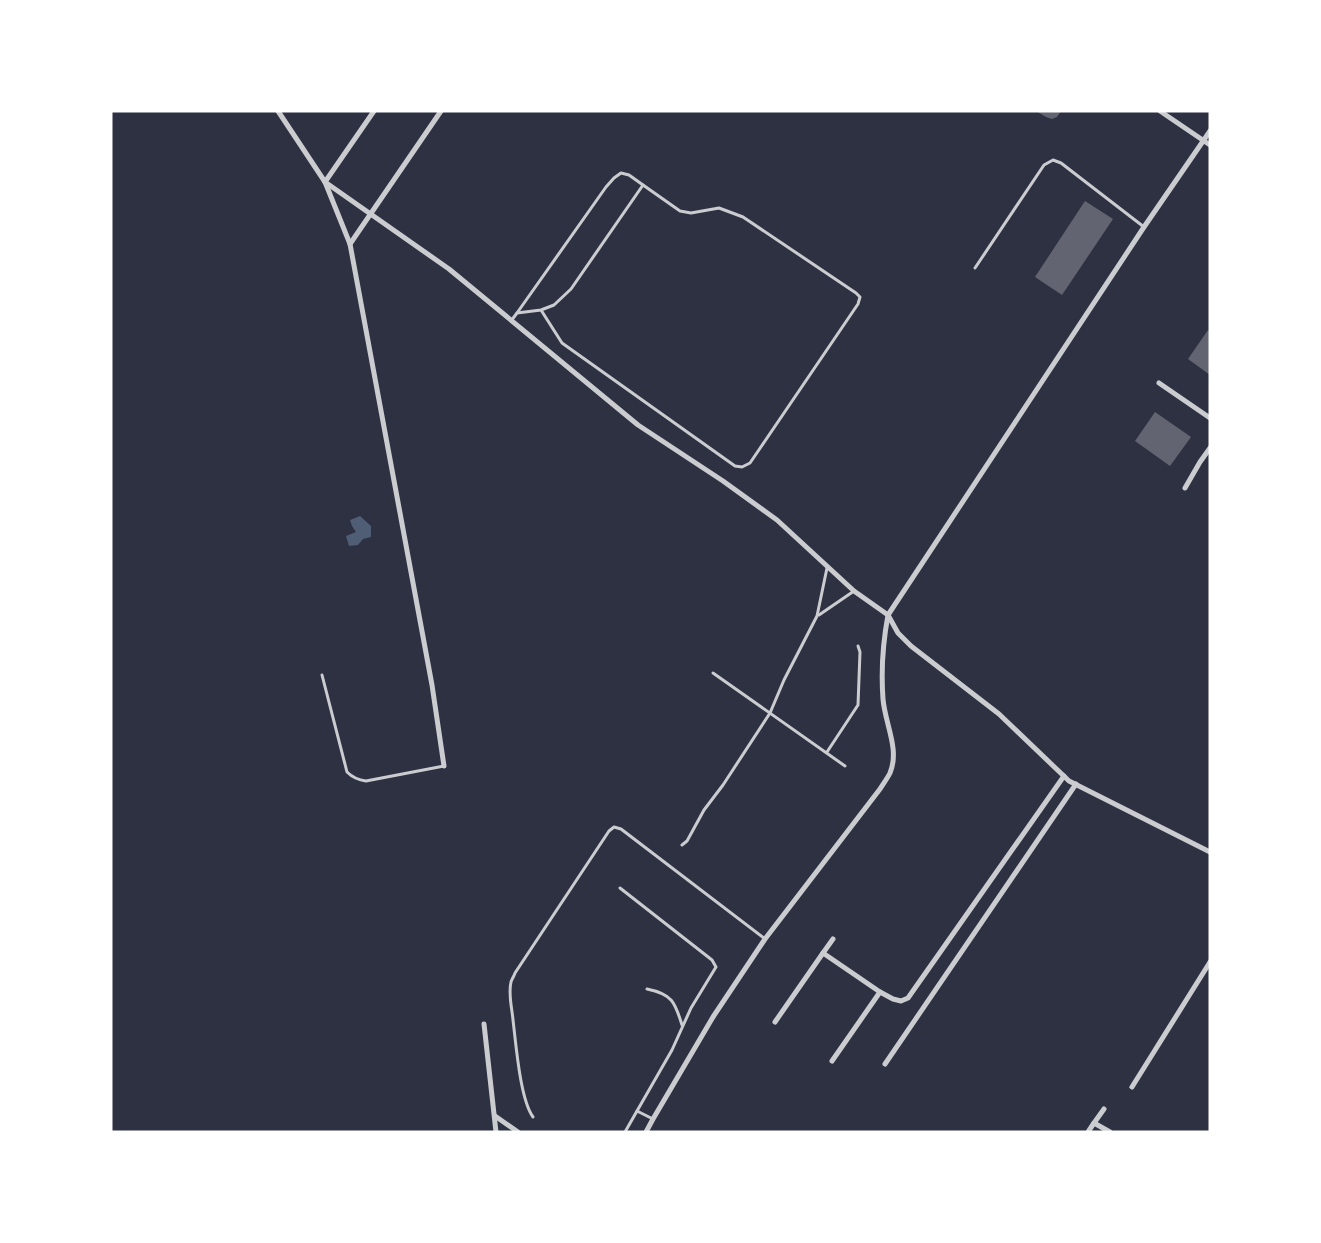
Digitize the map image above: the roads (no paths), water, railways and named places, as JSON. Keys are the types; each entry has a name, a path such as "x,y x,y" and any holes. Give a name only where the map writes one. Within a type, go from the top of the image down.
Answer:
{"street":[{"path":"278,111 325,182 350,244 432,685 444,766"},
{"path":"325,182 374,111"},
{"path":"350,244 441,111"},
{"path":"1160,111 1210,145"},
{"path":"646,1132 713,1017 765,939 880,789 890,772 894,756 883,703 882,685 884,638 888,615 1210,131"},
{"path":"325,182 449,269 645,430 777,520 854,591 888,615 898,633 911,646 999,714 1069,781 1210,852"},
{"path":"1158,383 1210,418"},
{"path":"1185,488 1210,448"},
{"path":"823,953 893,999 901,1001 908,998 1064,776"},
{"path":"885,1064 1076,784"},
{"path":"775,1022 833,939"},
{"path":"1132,1087 1210,962"},
{"path":"832,1061 880,992"},
{"path":"484,1024 496,1132"},
{"path":"1088,1132 1104,1108"},
{"path":"495,1116 518,1132"},
{"path":"1094,1123 1110,1132"}],"lane":[{"path":"975,268 1044,165 1053,160 1061,163 1144,227"},
{"path":"511,321 606,187 621,172 629,175 680,211 691,213 719,208 743,217 860,297 858,304 750,463 742,467 735,466 562,343 541,310"},
{"path":"517,313 541,310 554,305 571,289 643,185"},
{"path":"682,845 687,841 704,810 770,713 817,616 827,566"},
{"path":"817,616 854,591"},
{"path":"827,752 858,705 860,652 858,646"},
{"path":"712,673 845,766"},
{"path":"322,675 347,772 352,777 366,781 444,766"},
{"path":"533,1117 525,1095 517,1054 510,993 511,982 609,831 614,827 621,829 765,939"},
{"path":"620,888 712,960 716,967 691,1008 672,1050 625,1132"},
{"path":"647,989 660,992 670,998 676,1007 682,1027"},
{"path":"637,1111 653,1119"}],"water":[{"path":"360,516 371,526 371,537 363,539 358,545 349,546 346,536 356,532 350,520"}]}
